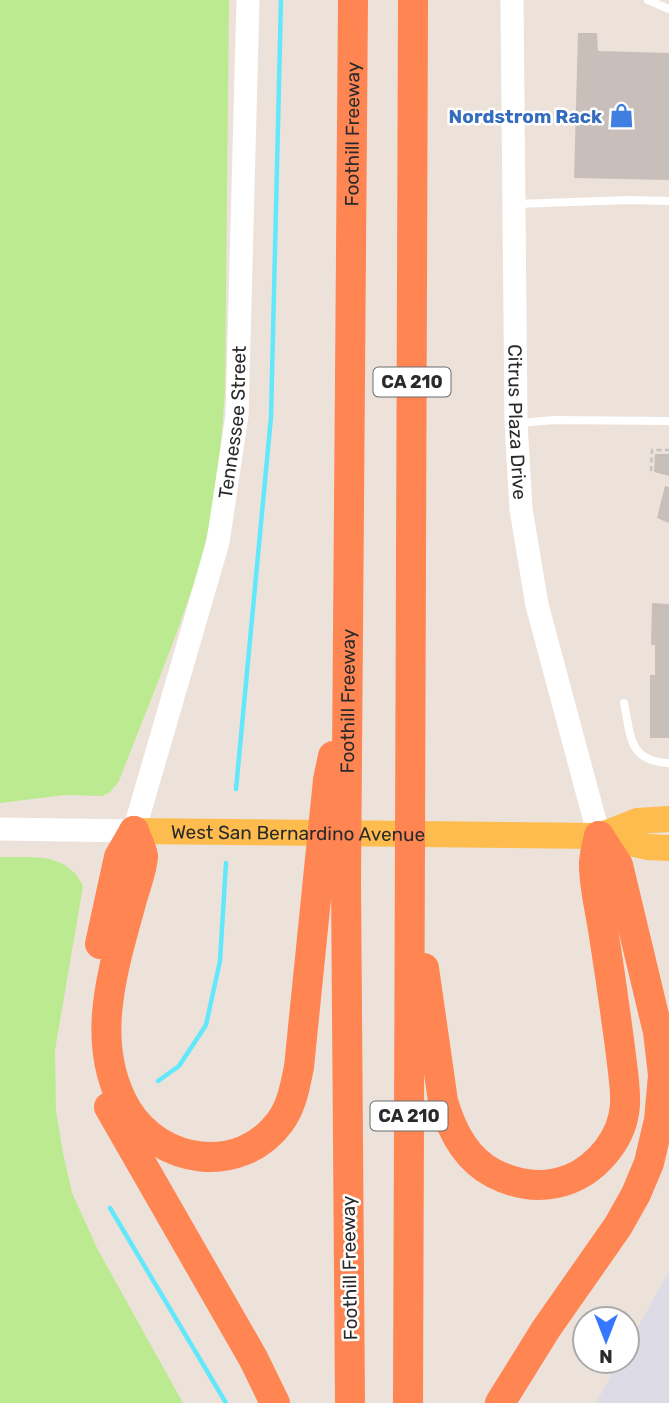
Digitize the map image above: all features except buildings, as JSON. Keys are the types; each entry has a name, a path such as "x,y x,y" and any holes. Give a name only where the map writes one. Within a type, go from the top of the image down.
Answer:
{"highway":[{"name":"Foothill Freeway","path":"350,1403 332,881 337,779 331,762 348,713 353,0"},
{"name":"CA 210","path":"408,1403 413,0"},
{"path":"134,831 143,856 108,992 106,1026 109,1059 116,1086 128,1111 142,1128 156,1142 191,1156 213,1158 251,1148 281,1122 291,1102 299,1067 332,881"},
{"path":"134,831 119,857 88,1000 89,1057 97,1084 129,1144 253,1358 275,1403"},
{"path":"411,895 429,990 443,1101 460,1142 473,1158 489,1171 510,1181 547,1185 566,1181 583,1173 604,1154 620,1130 625,1106 618,1030 594,864 599,836"},
{"path":"500,1403 546,1329 618,1226 636,1194 649,1163 659,1120 663,1075 658,1032 618,865 599,836"}],"main road":[{"path":"599,836 637,821 669,820"},
{"name":"West San Bernardino Avenue","path":"134,831 599,836"},
{"path":"599,836 648,847 669,848"}],"street":[{"name":"Tennessee Street","path":"134,831 218,542 237,415 248,0"},
{"name":"Citrus Plaza Drive","path":"512,0 516,423 522,509 537,605 599,836"},
{"name":"West San Bernardino Avenue","path":"0,829 134,831"}],"lane":[{"path":"648,0 669,9"},
{"path":"514,204 669,201"},
{"path":"516,423 554,420 669,421"},
{"path":"624,703 633,743 641,756 654,762 669,763"}],"path":[{"path":"651,471 652,450 669,450"}],"shaded area":[{"path":"669,1271 669,1403 596,1403 611,1375 641,1375 641,1322"}],"green space":[{"path":"0,0 229,0 225,390 215,489 200,562 176,635 119,781 110,792 102,796 65,795 0,803"},
{"path":"0,857 36,857 58,862 68,867 83,886 55,1050 56,1111 63,1153 72,1193 98,1250 183,1403 0,1403"}],"waterway":[{"path":"236,789 271,417 281,0"},
{"path":"158,1081 179,1066 206,1025 220,961 226,863"},
{"path":"110,1208 226,1403"}],"place":[{"name":"Nordstrom Rack","path":"622,116"}]}
